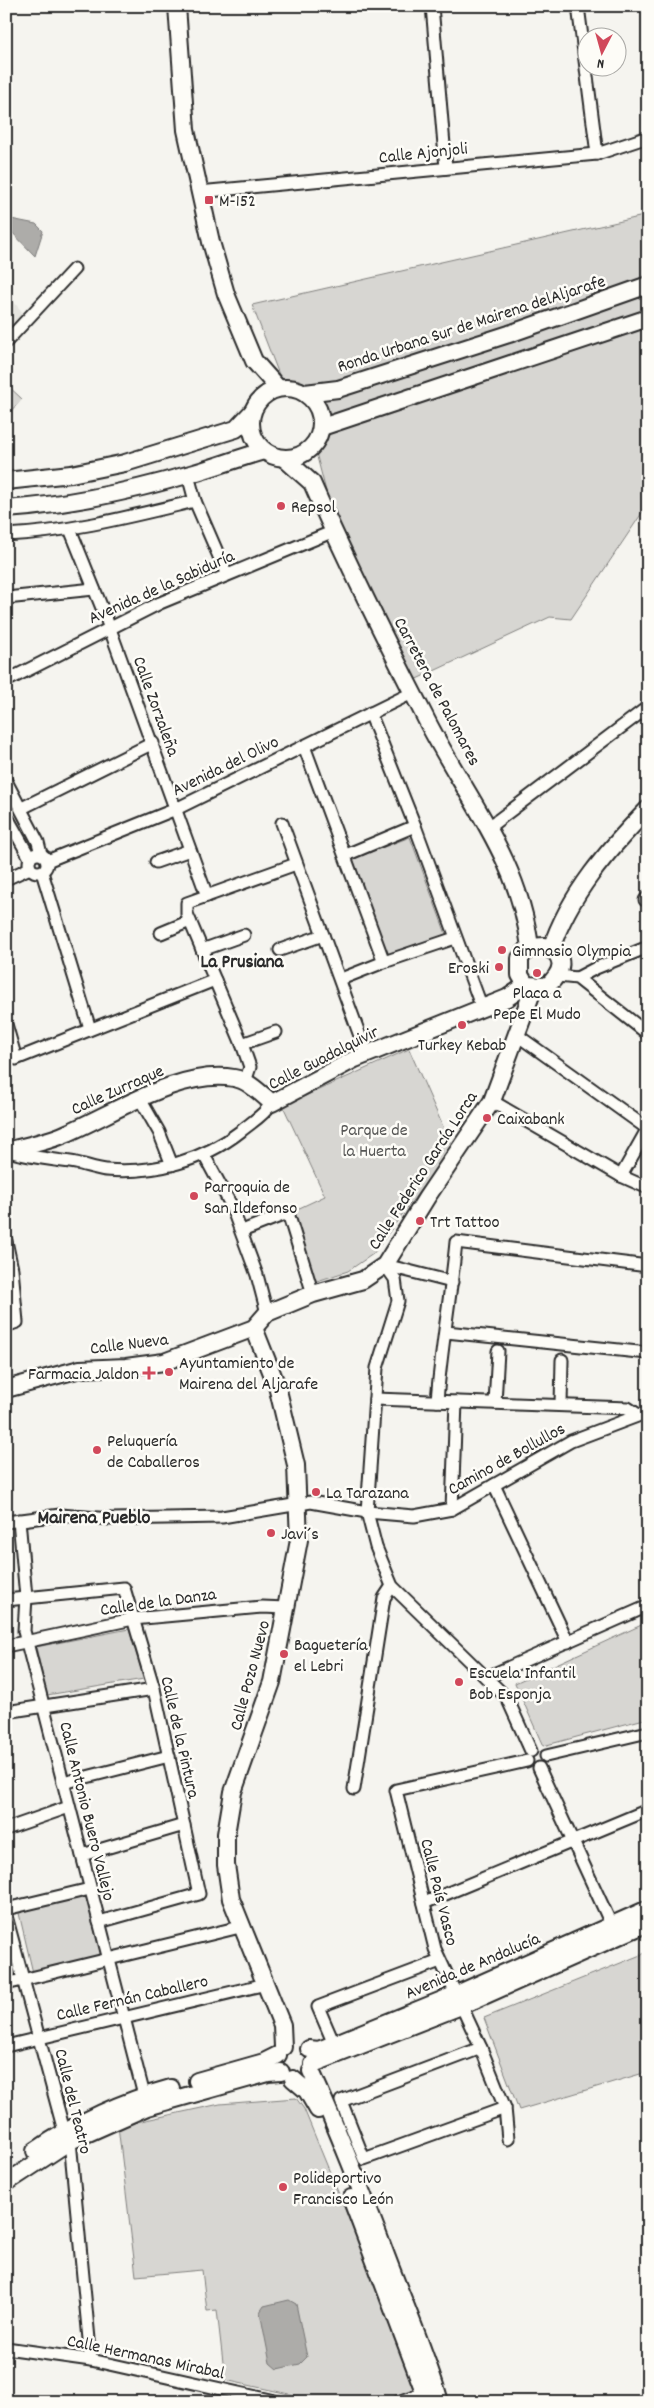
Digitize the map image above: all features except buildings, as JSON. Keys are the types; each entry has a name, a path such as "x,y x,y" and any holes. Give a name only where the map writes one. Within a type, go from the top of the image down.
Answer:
{"street":[{"path":"6,482 71,474 125,463 236,429 264,394 278,388 256,363 226,294 199,192 186,130 177,6"},
{"path":"432,6 446,168"},
{"path":"578,6 597,154"},
{"name":"Calle Ajonjoli","path":"199,192 597,154 648,137"},
{"path":"6,342 74,269"},
{"name":"Ronda Urbana Sur de Mairena delAljarafe","path":"278,388 292,388 305,393 338,389 509,334 648,285"},
{"path":"322,427 648,318"},
{"path":"256,363 255,406 250,427 255,440 264,451 275,457 286,459 304,454 312,448 322,427 318,408 305,393"},
{"name":"Carretera de Palomares","path":"311,481 312,448"},
{"path":"6,509 38,507 111,495 188,475 264,451"},
{"name":"Carretera de Palomares","path":"286,459 311,481 424,716 490,827 502,851 527,920 542,947"},
{"path":"188,475 195,501 226,575"},
{"path":"6,535 70,529 130,518 195,501"},
{"name":"Calle Zorzaleña","path":"70,529 153,743 207,896"},
{"name":"Avenida de la Sabiduría","path":"6,680 109,628 226,575 334,531"},
{"path":"6,598 94,589"},
{"name":"Avenida del Olivo","path":"6,879 38,863 176,809 238,781 414,692"},
{"path":"490,827 648,707"},
{"path":"370,713 416,826 455,938 482,1008"},
{"path":"22,808 153,743"},
{"path":"304,746 346,855 384,962"},
{"path":"6,781 22,808 38,842 38,863"},
{"path":"542,947 558,955 561,965 558,976 547,986 530,986 520,975 520,958 542,947 558,927 578,892 618,839 648,809"},
{"path":"6,815 38,863 90,1029"},
{"path":"282,823 367,1054"},
{"path":"346,855 416,826"},
{"path":"156,862 190,850"},
{"path":"272,1103 245,1082 250,1067 190,921 187,903 296,864"},
{"path":"161,933 190,921"},
{"path":"202,950 244,935"},
{"path":"280,950 324,935"},
{"path":"341,979 455,938"},
{"path":"578,978 596,968 648,947"},
{"path":"558,976 578,978 648,1034"},
{"path":"6,1024 16,1059 215,980"},
{"name":"Calle Guadalquivir","path":"7,1151 34,1158 76,1163 104,1170 130,1171 172,1165 204,1155 235,1136 267,1110 272,1103 367,1054 508,998 530,986"},
{"name":"Calle Federico García Lorca","path":"254,1328 267,1313 313,1294 363,1280 385,1265 427,1197 492,1101 516,1034 530,986"},
{"path":"242,1044 276,1032"},
{"path":"516,1034 648,1129 621,1176"},
{"name":"Calle Zurraque","path":"7,1151 63,1135 184,1081 217,1076 236,1078 245,1082"},
{"path":"140,1099 159,1132 172,1165"},
{"path":"492,1101 621,1176 648,1188"},
{"path":"204,1155 228,1198 242,1232 257,1275 267,1313"},
{"path":"242,1232 288,1213 313,1294"},
{"path":"6,1241 12,1269 17,1322 6,1326"},
{"path":"437,1401 441,1351 446,1332 456,1242 648,1266"},
{"path":"385,1265 452,1282"},
{"path":"385,1265 395,1279 398,1301 377,1368 367,1512 376,1547 392,1586 507,1698 529,1756 531,1767 539,1768 544,1765 546,1756"},
{"name":"Calle Nueva","path":"6,1389 80,1369 126,1367 164,1362 254,1328"},
{"name":"Calle Pozo Nuevo","path":"254,1328 277,1386 296,1465 299,1540 272,1682 233,1792 226,1834 231,1899 240,1927 266,1984 282,2026 298,2055"},
{"path":"446,1332 648,1353"},
{"path":"495,1403 498,1351"},
{"path":"561,1405 562,1360"},
{"path":"376,1399 628,1408 643,1413"},
{"path":"452,1509 456,1402"},
{"name":"Camino de Bollullos","path":"6,1522 60,1515 110,1518 222,1518 310,1502 367,1512 414,1516 452,1509 571,1441 643,1413"},
{"path":"494,1485 568,1642"},
{"name":"Calle Antonio Buero Vallejo","path":"19,1520 26,1597 24,1631 145,2101"},
{"path":"354,1789 384,1598 392,1586"},
{"name":"Calle de la Pintura","path":"26,1597 124,1588 154,1689 200,1894 99,1922"},
{"path":"6,1600 26,1597"},
{"path":"487,1677 648,1606"},
{"name":"Calle de la Danza","path":"6,1646 133,1619 262,1607 286,1608"},
{"path":"6,1712 154,1689"},
{"path":"546,1756 648,1732"},
{"path":"529,1756 539,1750 546,1756"},
{"path":"63,1783 169,1756"},
{"name":"Calle País Vasco","path":"508,2139 505,2108 481,2048 440,1961 396,1790 529,1756"},
{"path":"539,1768 612,1926"},
{"path":"6,1829 69,1807"},
{"path":"424,1903 648,1810"},
{"path":"82,1855 184,1825"},
{"path":"6,1909 90,1889"},
{"name":"Avenida de Andalucía","path":"298,2055 459,2000 648,1909"},
{"name":"Calle del Teatro","path":"6,1916 67,2136 91,2360"},
{"name":"Avenida de Andalucía","path":"298,2055 319,2050 459,2000 609,1942 648,1923"},
{"path":"6,1984 240,1927"},
{"path":"334,2044 318,2007 440,1961"},
{"name":"Calle Fernán Caballero","path":"6,2046 266,1984"},
{"path":"481,2048 341,2101 364,2159 505,2108"},
{"path":"298,2055 278,2066 287,2076 308,2090 316,2105 427,2397 398,2402"},
{"path":"145,2101 268,2074 302,2078 298,2055"},
{"path":"6,2170 67,2136 145,2101 264,2062 298,2055"},
{"path":"298,2055 325,2101 432,2376 440,2402"},
{"path":"6,2183 67,2136"},
{"name":"Calle Hermanas Mirabal","path":"6,2348 91,2360 279,2402"}],"shaded area":[{"path":"11,219 36,224 43,231 35,256 6,226"},
{"path":"6,292 23,313 6,332"},
{"path":"289,2300 296,2304 307,2357 300,2364 277,2369 270,2363 260,2312 264,2306"}],"green space":[{"path":"648,215 648,504 571,619 550,617 408,683 339,541 315,449 311,383 285,390 252,305"},
{"path":"6,384 22,399 6,416"},
{"path":"410,837 446,934 388,956 353,859"},
{"name":"Parque de la Huerta","path":"409,1049 452,1147 373,1254 348,1271 314,1282 293,1211 325,1196 283,1106"},
{"path":"648,1622 648,1718 543,1746 515,1683"},
{"path":"129,1629 144,1679 47,1695 36,1647"},
{"path":"86,1897 101,1955 33,1973 18,1909"},
{"path":"648,1952 648,2074 647,2072 519,2110 484,2018"},
{"path":"296,2098 304,2109 417,2391 381,2402 325,2402 225,2380 217,2310 207,2311 202,2270 136,2276 118,2126 220,2104"}],"place":[{"name":"M-152","path":"209,200"},
{"name":"Repsol","path":"281,506"},
{"name":"Gimnasio Olympia","path":"502,950"},
{"name":"Eroski","path":"499,967"},
{"name":"Placa a Pepe El Mudo","path":"537,973"},
{"name":"Turkey Kebab","path":"462,1025"},
{"name":"Caixabank","path":"487,1118"},
{"name":"Parroquia de San Ildefonso","path":"194,1196"},
{"name":"Trt Tattoo","path":"420,1221"},
{"name":"Ayuntamiento de Mairena del Aljarafe","path":"169,1372"},
{"name":"Farmacia Jaldon","path":"149,1373"},
{"name":"Peluquería de Caballeros","path":"97,1450"},
{"name":"La Tarazana","path":"316,1492"},
{"name":"Javi´s","path":"271,1533"},
{"name":"Baguetería el Lebri","path":"284,1654"},
{"name":"Escuela Infantil Bob Esponja","path":"459,1682"},
{"name":"Polideportivo Francisco León","path":"283,2187"}],"district":[{"name":"La Prusiana","path":"242,960"},
{"name":"Mairena Pueblo","path":"94,1516"}]}
